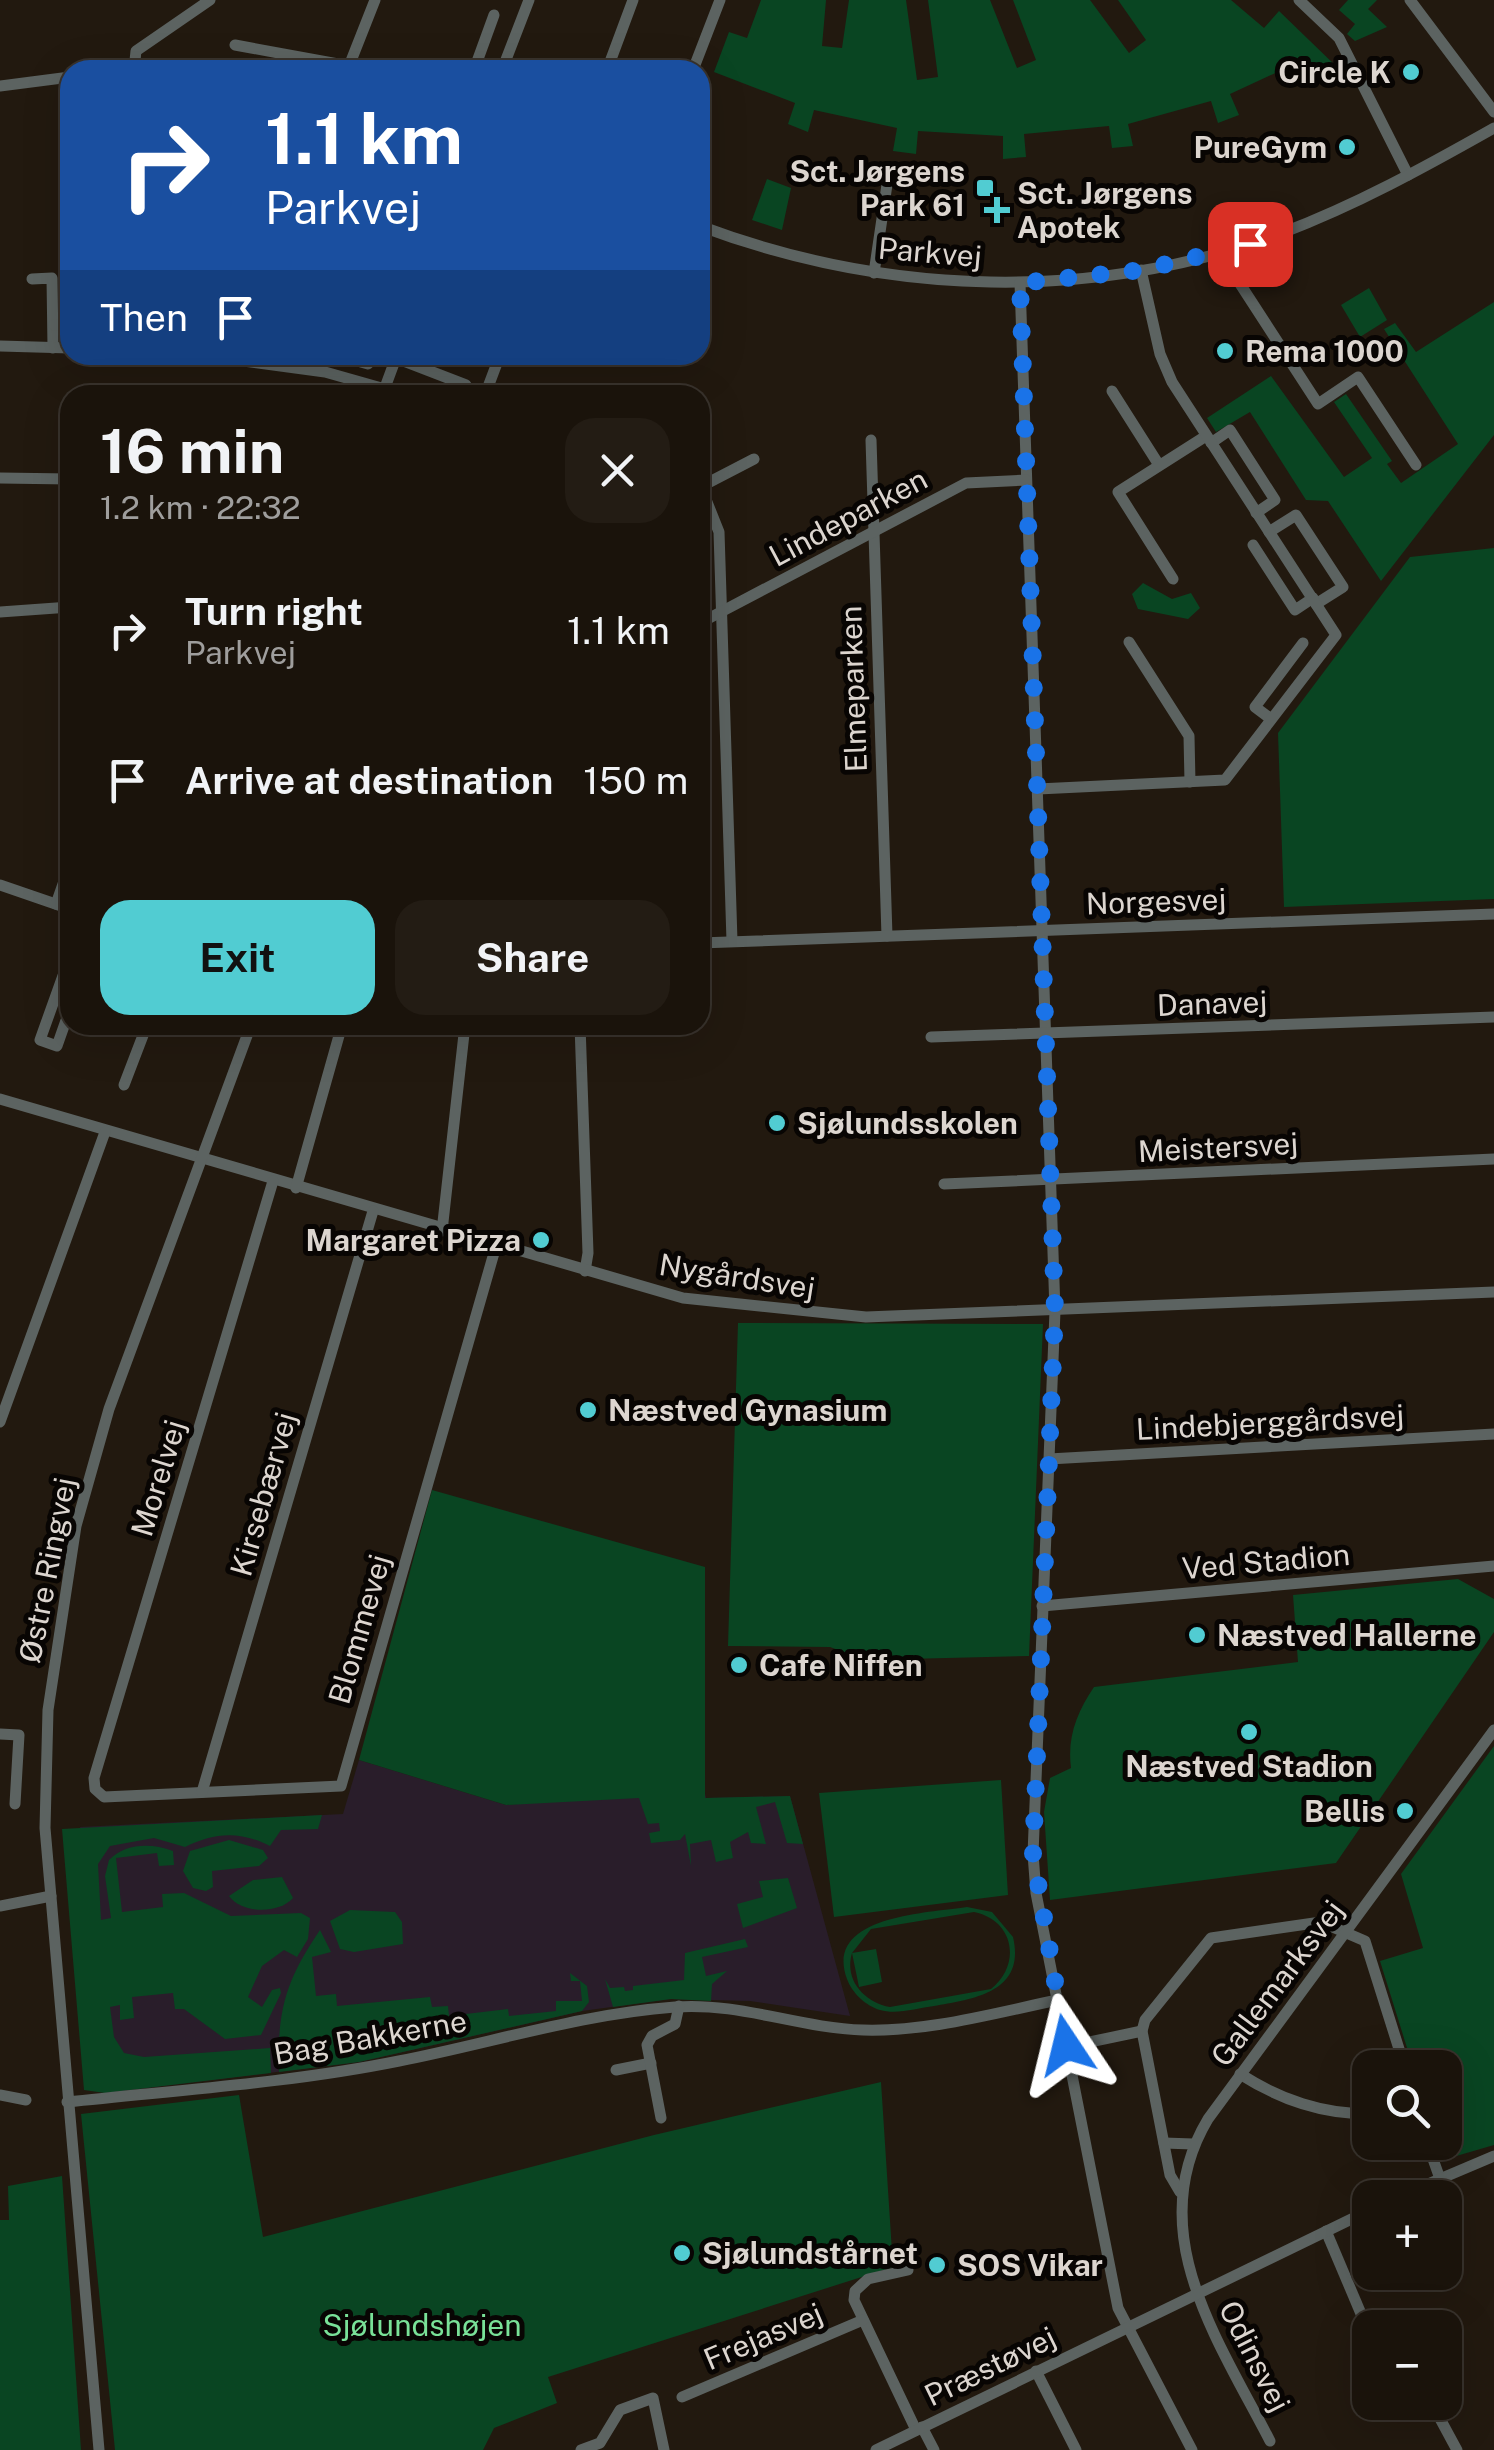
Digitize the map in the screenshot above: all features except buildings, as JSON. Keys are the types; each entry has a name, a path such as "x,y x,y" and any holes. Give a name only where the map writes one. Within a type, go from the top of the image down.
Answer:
{"street":[{"path":"135,60 136,51 210,0"},
{"path":"351,60 375,0"},
{"path":"506,60 529,0"},
{"path":"610,60 633,0"},
{"path":"698,60 720,0"},
{"path":"1299,0 1340,38 1408,175"},
{"path":"1410,0 1494,112"},
{"path":"478,60 494,14"},
{"path":"235,45 316,60"},
{"path":"479,56 488,60"},
{"path":"0,86 60,78"},
{"name":"Parkvej","path":"710,229 811,262 874,274 1020,283 1142,270 1220,253 1333,212 1494,128"},
{"path":"874,274 889,171"},
{"path":"1220,253 1318,404 1358,378 1416,465"},
{"path":"1038,789 1225,780 1336,635 1208,439 1160,354 1142,270"},
{"path":"32,279 52,278 53,348"},
{"path":"1020,283 1055,1311 1033,1854 1118,2308 1192,2450"},
{"path":"54,324 60,324"},
{"path":"0,346 60,348"},
{"path":"274,365 325,372 363,385"},
{"path":"325,372 328,365"},
{"path":"417,365 466,385"},
{"path":"1112,390 1160,465"},
{"path":"1172,579 1118,492 1160,465 1230,430 1275,500 1256,513"},
{"name":"Elmeparken","path":"871,440 886,936"},
{"path":"710,482 754,459"},
{"path":"0,478 60,479"},
{"name":"Lindeparken","path":"710,618 966,484 1026,480"},
{"path":"710,510 719,532 732,942"},
{"path":"1253,545 1295,610 1344,587 1296,515 1269,532"},
{"path":"0,612 60,608"},
{"path":"1128,642 1189,736 1190,782"},
{"path":"1272,719 1255,707 1302,643"},
{"path":"0,885 60,905"},
{"path":"56,904 60,893"},
{"name":"Norgesvej","path":"710,942 1494,914"},
{"path":"60,991 40,1040 57,1046 61,1035"},
{"name":"Danavej","path":"932,1038 1494,1017"},
{"path":"124,1086 142,1035"},
{"name":"Østre Ringvej","path":"99,2450 51,1896 44,1794 48,1710 76,1526 109,1409 248,1035"},
{"path":"296,1188 339,1035"},
{"path":"442,1231 464,1035"},
{"path":"580,1035 588,1252 585,1271"},
{"name":"Nygårdsvej","path":"0,1099 272,1182 682,1298 831,1315 1055,1311 1494,1292"},
{"path":"0,1422 105,1132"},
{"name":"Meistersvej","path":"944,1184 1494,1160"},
{"name":"Morelvej","path":"94,1789 94,1778 272,1182"},
{"name":"Kirsebærvej","path":"202,1792 373,1211"},
{"name":"Blommevej","path":"94,1789 104,1797 341,1786 496,1246"},
{"name":"Lindebjerggårdsvej","path":"1049,1460 1494,1434"},
{"name":"Ved Stadion","path":"1042,1606 1494,1566"},
{"name":"Gallemarksvej","path":"1196,2293 1180,2221 1180,2192 1194,2144 1240,2074 1494,1730"},
{"path":"0,1734 19,1735 14,1804"},
{"path":"0,1906 51,1896"},
{"path":"1180,2192 1170,2175 1142,2031 1145,2020 1211,1938 1321,1922 1347,1932 1369,1948 1400,2050"},
{"name":"Bag Bakkerne","path":"67,2102 398,2062 558,2025 679,2006 727,2008 865,2030 932,2025 1058,2000"},
{"path":"661,2118 648,2039 675,2024 679,2006"},
{"path":"1080,2044 1142,2031"},
{"path":"616,2070 651,2064"},
{"path":"1240,2074 1291,2102 1352,2113"},
{"path":"0,2095 26,2100"},
{"path":"1164,2143 1194,2144"},
{"path":"1431,2180 1494,2156"},
{"path":"1433,2160 1439,2176"},
{"name":"Præstøvej","path":"876,2450 1352,2218"},
{"path":"1326,2230 1360,2310"},
{"name":"Frejasvej","path":"908,2270 860,2283 854,2300 918,2429 934,2450"},
{"name":"Odinsvej","path":"1196,2293 1270,2441"},
{"name":"Frejasvej","path":"682,2397 863,2320"},
{"path":"1036,2371 1076,2450"},
{"path":"581,2450 600,2443 620,2410 653,2398 664,2450"},
{"path":"1441,2420 1457,2450"}],"shaded area":[{"path":"359,1760 506,1805 704,1789 706,1798 790,1796 850,2016 750,2001 670,1999 582,2011 359,2062 105,2093 80,1827 343,1814"}],"green space":[{"path":"761,0 826,0 822,46 842,48 849,0 906,0 917,80 938,77 928,0 990,0 1017,68 1036,60 1013,0 1090,0 1129,53 1146,40 1118,0 1231,0 1264,28 1279,11 1339,69 1318,79 1308,58 1230,94 1239,115 1218,123 1211,101 1128,124 1133,146 1112,148 1109,126 1024,134 1026,157 1003,159 1003,136 918,131 916,154 893,151 897,128 814,110 808,132 788,124 795,103 714,72 729,32 747,38"},
{"path":"1348,0 1377,0 1368,9 1387,27 1355,41 1347,34 1355,24 1339,10"},
{"path":"767,179 791,188 782,230 752,220"},
{"path":"1369,288 1387,320 1360,337 1341,305"},
{"path":"1494,302 1494,435 1381,581 1328,501 1306,500 1250,412 1216,432 1207,418 1271,376 1344,477 1372,458 1334,402 1346,394 1392,461 1387,464 1401,483 1458,444 1384,329 1395,323 1416,352"},
{"path":"1494,548 1494,899 1284,907 1278,733 1410,557"},
{"path":"1143,583 1172,599 1191,593 1200,608 1188,619 1138,609 1132,594"},
{"path":"738,1323 1043,1324 1029,1656 865,1660 830,1647 728,1646"},
{"path":"432,1490 705,1567 705,1798 790,1796 803,1844 787,1843 775,1802 756,1807 766,1844 751,1843 748,1832 730,1842 733,1858 716,1862 711,1840 690,1844 691,1866 685,1834 680,1840 651,1843 649,1833 660,1831 659,1823 648,1824 639,1798 506,1805 359,1760"},
{"name":"Næstved Stadion","path":"1458,1579 1494,1599 1494,1632 1336,1863 1050,1900 1044,1812 1050,1778 1071,1768 1075,1725 1094,1687 1298,1662 1293,1595"},
{"path":"1494,1746 1494,2145 1462,2154 1462,2050 1408,2050 1380,1961 1423,1948 1401,1874"},
{"path":"1001,1780 1008,1895 834,1917 819,1793"},
{"path":"322,1815 318,1829 281,1830 270,1846 228,1835 185,1847 154,1838 110,1846 98,1864 101,1920 111,1918 105,1876 109,1860 123,1850 148,1846 173,1851 174,1865 159,1866 157,1853 116,1858 122,1912 163,1907 162,1894 184,1893 231,1916 301,1913 310,1918 308,1939 297,1957 284,1950 262,1966 248,1997 262,2007 272,1990 280,1988 281,1993 261,2035 225,2039 184,2009 175,2009 173,1993 132,1997 134,2018 120,2020 120,2005 110,2007 114,2037 124,2053 144,2057 270,2048 271,2073 105,2093 84,2090 62,1829"},
{"path":"229,1840 263,1850 268,1858 259,1866 212,1871 213,1887 206,1891 193,1888 183,1871 190,1851"},
{"path":"282,1877 293,1898 279,1907 251,1909 229,1896 253,1880"},
{"path":"788,1878 797,1908 743,1928 737,1904 763,1897 759,1881"},
{"path":"967,1907 992,1912 1013,1937 1012,1970 993,1990 965,2000 900,2011 875,2008 856,1994 847,1979 844,1958 850,1942 865,1930 906,1916","holes":["974,1912 998,1924 1005,1933 1010,1956 1001,1979 991,1989 890,2007 864,1995 851,1972 852,1953 871,1929"]},
{"path":"350,1910 395,1912 402,1922 403,1944 354,1952 340,1949 330,1921"},
{"path":"320,1930 331,1952 312,1957 316,1996 336,1994 337,2006 430,1997 432,2007 448,2006 449,2016 508,2009 509,2016 556,2011 556,2001 582,2001 580,1981 571,1981 570,1973 587,1986 589,2002 582,2011 359,2062 279,2072 286,1998 299,1965"},
{"path":"745,1939 748,1947 702,1957 706,1976 727,1971 712,1984 711,2001 671,1999 613,2007 605,1979 610,1988 624,1987 625,1991 633,1990 633,1986 684,1980 685,1953"},
{"path":"876,1949 882,1982 859,1987 852,1953"},
{"name":"Sjølundshøjen","path":"881,2082 893,2267 548,2377 557,2403 494,2428 483,2450 115,2450 81,2114 239,2095 263,2237 654,2135"},
{"path":"62,2176 81,2450 0,2450 0,2220 9,2220 8,2186"}],"place":[{"name":"Circle K","path":"1411,72"},
{"name":"PureGym","path":"1347,147"},
{"name":"Sct. Jørgens Park 61","path":"985,188"},
{"name":"Sct. Jørgens Apotek","path":"997,210"},
{"name":"Rema 1000","path":"1225,351"},
{"name":"Sjølundsskolen","path":"777,1123"},
{"name":"Margaret Pizza","path":"541,1240"},
{"name":"Næstved Gynasium","path":"588,1410"},
{"name":"Næstved Hallerne","path":"1197,1635"},
{"name":"Cafe Niffen","path":"739,1665"},
{"name":"Næstved Stadion","path":"1249,1732"},
{"name":"Bellis","path":"1405,1811"},
{"name":"Sjølundstårnet","path":"682,2253"},
{"name":"SOS Vikar","path":"937,2265"}],"route":[{"path":"1066,2045 1036,1893 1033,1854 1055,1311 1020,283 1142,270 1250,244"}]}
